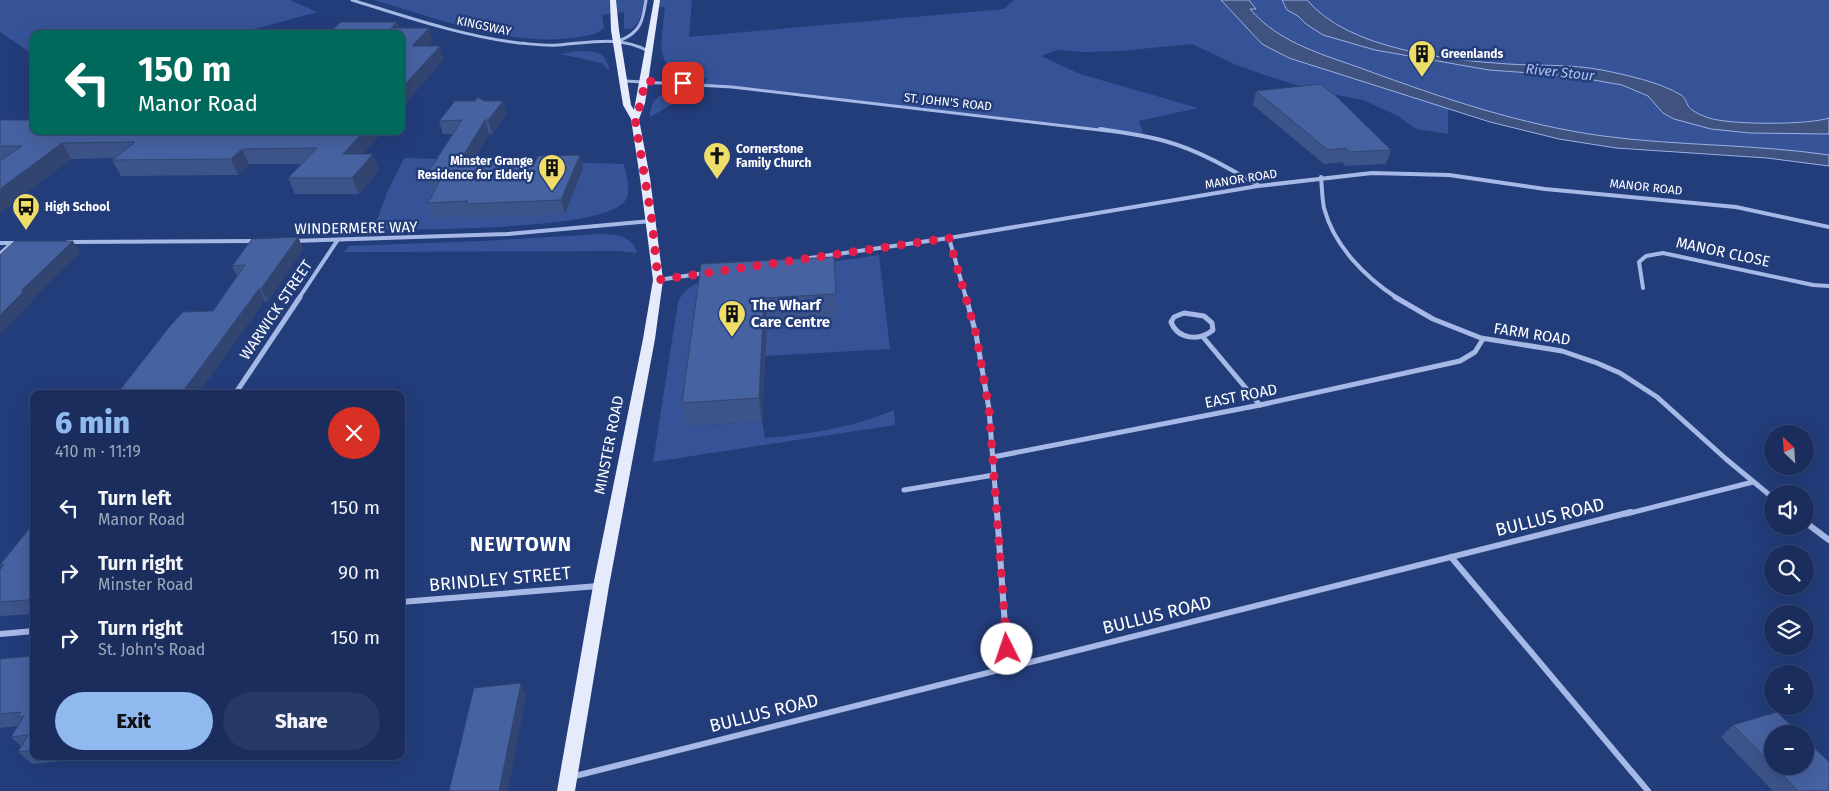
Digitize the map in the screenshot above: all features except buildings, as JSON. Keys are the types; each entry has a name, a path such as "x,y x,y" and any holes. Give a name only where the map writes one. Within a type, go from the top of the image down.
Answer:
{"main road":[{"name":"MINSTER ROAD","path":"568,786 601,586 649,339 658,280 652,221 635,119 627,105 613,0"},
{"name":"MINSTER ROAD","path":"635,119 641,103 657,0"}],"street":[{"name":"KINGSWAY","path":"352,0 416,20 507,41 556,46 617,41"},
{"path":"617,41 630,37 639,30 643,20 646,0"},
{"path":"617,41 636,44 648,51"},
{"name":"ST. JOHN'S ROAD","path":"625,80 732,87 1092,128 1144,136 1177,144 1226,166 1258,186"},
{"name":"MANOR ROAD","path":"793,261 949,238 1258,186 1320,177 1372,173 1449,175 1545,188 1736,207 1829,227"},
{"name":"FARM ROAD","path":"1320,177 1325,210 1340,244 1362,270 1396,297 1436,322 1483,339 1569,352 1622,374 1653,394 1764,491"},
{"name":"WINDERMERE WAY","path":"285,241 337,241 507,234 652,221"},
{"path":"949,238 976,334 989,409 1008,668"},
{"path":"61,242 265,241"},
{"name":"WARWICK STREET","path":"238,390 337,241"},
{"path":"0,243 22,243"},
{"path":"0,254 13,243"},
{"name":"MANOR CLOSE","path":"1643,288 1639,262 1646,256 1663,253 1829,286"},
{"path":"658,280 716,272"},
{"path":"1184,313 1204,316 1214,326 1211,334 1203,337 1179,334 1174,330 1171,320 1175,316 1184,313"},
{"path":"1203,337 1260,405"},
{"name":"EAST ROAD","path":"993,457 1260,405 1460,361 1475,352 1483,339"},
{"path":"904,490 994,475"},
{"name":"BULLUS ROAD","path":"568,786 1008,668 1753,482"},
{"path":"1814,529 1829,540"},
{"path":"1451,558 1648,791"},
{"name":"BRINDLEY STREET","path":"405,602 601,586"},
{"path":"0,634 30,631"}],"shaded area":[{"path":"0,0 290,0 317,12 252,30 30,30 30,52 0,32"},
{"path":"374,0 646,0 645,8 638,23 631,29 625,29 624,27 624,12 602,15 604,27 596,33 580,37 527,39 475,30"},
{"path":"657,0 692,0 689,37 1004,9 1014,0 1221,0 1262,44 1289,58 1448,108 1448,134 1416,129 1398,116 1363,100 1316,91 1267,76 1234,64 1192,44 1120,51 1084,52 1057,50 1041,56 1080,74 1198,108 1139,121 1144,136 703,85 707,79 677,70 668,65 664,58 662,38 665,7 656,7"},
{"path":"1249,0 1282,0 1287,10 1323,35 1375,50 1489,70 1571,76 1622,85 1648,96 1663,113 1711,129 1750,133 1829,134 1829,155 1801,151 1659,142 1602,136 1513,118 1426,92 1304,48 1275,32 1261,21 1249,9 1255,9"},
{"path":"1307,0 1829,0 1829,118 1804,122 1769,123 1720,121 1696,112 1689,107 1686,99 1677,92 1645,80 1621,74 1579,67 1508,64 1457,59 1400,49 1373,41 1347,30 1325,17"},
{"path":"577,51 600,54 606,60 610,72 602,63 560,54"},
{"path":"677,90 697,90 650,117 654,101 661,95"},
{"path":"404,158 624,164 628,193 625,201 610,211 583,218 507,226 373,230 388,190"},
{"path":"614,235 628,240 632,243 637,253 620,251 344,252 348,246"},
{"path":"879,255 890,349 765,356 767,320 705,286 687,426 762,422 765,438 846,426 894,410 895,425 653,462 678,302 684,292 696,284 712,279"}],"water":[{"path":"1221,0 1249,0 1256,9 1250,9 1262,21 1289,40 1304,47 1424,91 1512,118 1603,136 1659,142 1801,151 1829,155 1829,166 1767,158 1616,148 1559,139 1490,122 1289,58 1262,44"},
{"name":"River Stour","path":"1282,0 1307,0 1325,17 1347,30 1373,41 1400,49 1428,55 1484,62 1567,66 1602,70 1673,90 1683,96 1693,111 1709,118 1734,122 1769,123 1804,122 1829,118 1829,134 1750,133 1711,129 1674,119 1663,113 1648,96 1622,85 1571,76 1489,70 1375,50 1323,35 1287,10"}],"place":[{"name":"Greenlands","path":"1422,78"},
{"name":"Cornerstone Family Church","path":"717,180"},
{"name":"Minster Grange Residence for Elderly","path":"552,192"},
{"name":"High School","path":"26,231"},
{"name":"The Wharf Care Centre","path":"732,338"}],"district":[{"name":"NEWTOWN","path":"521,544"}],"route":[{"path":"683,83 645,81 641,103 635,119 652,221 658,280 949,238 976,334 989,409 1007,649"}]}
